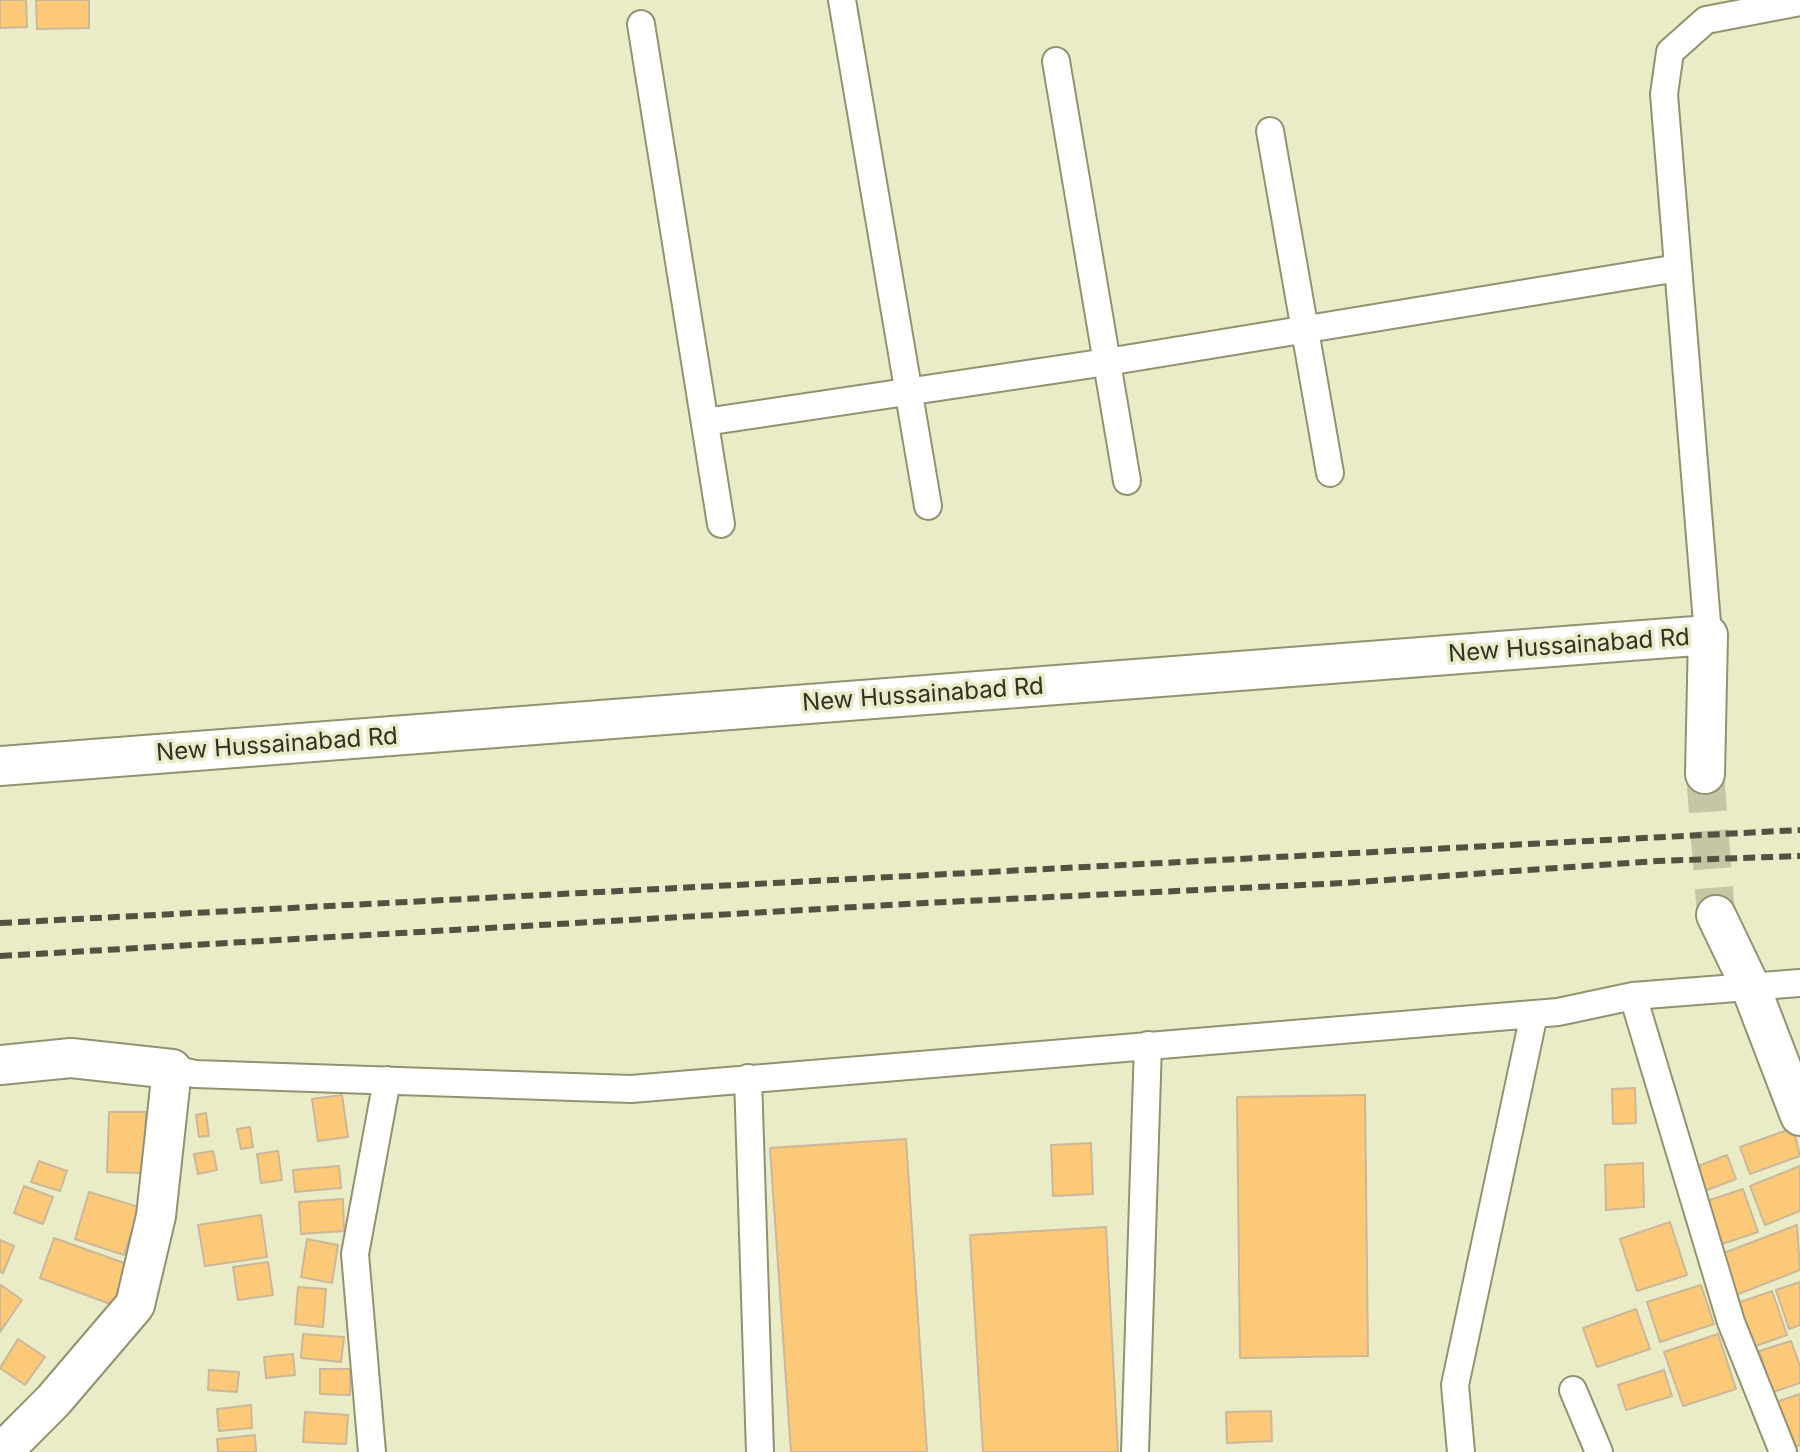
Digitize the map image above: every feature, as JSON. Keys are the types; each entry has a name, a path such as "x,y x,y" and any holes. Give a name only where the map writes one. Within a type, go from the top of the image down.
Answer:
{"street":[{"path":"842,0 928,506"},
{"path":"1708,635 1664,94 1670,52 1706,20 1800,2"},
{"path":"641,24 721,524"},
{"path":"1056,61 1127,481"},
{"path":"1270,131 1330,473"},
{"path":"705,422 908,389 1107,362 1678,268"},
{"name":"New Hussainabad Rd","path":"0,766 1708,635 1705,774"},
{"path":"1716,915 1751,988 1800,1116"},
{"path":"0,1065 71,1058 195,1074 631,1089 1534,1014 1633,996 1800,983"},
{"path":"1633,996 1731,1322 1783,1452"},
{"path":"1461,1452 1455,1385 1534,1014"},
{"path":"1135,1452 1148,1045"},
{"path":"2,1452 53,1401 135,1305 156,1216 172,1069"},
{"path":"748,1078 760,1452"},
{"path":"372,1452 355,1254 387,1080"},
{"path":"1573,1390 1599,1452"}],"building":[{"path":"0,0 26,0 27,27 0,28"},
{"path":"36,0 89,0 89,28 37,29"},
{"path":"1635,1088 1636,1123 1613,1124 1612,1089"},
{"path":"342,1095 348,1137 318,1141 312,1099"},
{"path":"1365,1095 1368,1356 1240,1358 1237,1097"},
{"path":"109,1112 146,1112 144,1173 107,1172"},
{"path":"206,1113 209,1136 199,1137 196,1115"},
{"path":"250,1127 253,1147 241,1149 237,1129"},
{"path":"1793,1128 1800,1156 1750,1174 1740,1147"},
{"path":"906,1139 927,1452 791,1452 770,1148"},
{"path":"1091,1143 1093,1194 1053,1196 1051,1145"},
{"path":"213,1151 217,1170 198,1174 194,1154"},
{"path":"278,1151 282,1180 261,1183 257,1154"},
{"path":"1727,1155 1736,1179 1702,1192 1693,1168"},
{"path":"39,1161 67,1171 60,1191 31,1182"},
{"path":"1643,1163 1644,1207 1606,1210 1605,1165"},
{"path":"339,1166 341,1188 295,1192 293,1170"},
{"path":"1800,1166 1800,1211 1765,1225 1750,1186"},
{"path":"24,1186 53,1197 43,1224 14,1213"},
{"path":"1743,1189 1758,1232 1716,1246 1701,1203"},
{"path":"89,1192 139,1207 124,1255 75,1239"},
{"path":"343,1199 344,1231 301,1234 299,1202"},
{"path":"261,1215 267,1257 205,1266 198,1225"},
{"path":"1670,1222 1687,1275 1637,1291 1620,1239"},
{"path":"1797,1225 1800,1270 1736,1295 1721,1254"},
{"path":"1106,1227 1118,1452 983,1452 970,1235"},
{"path":"54,1238 127,1264 113,1305 40,1278"},
{"path":"307,1239 338,1245 332,1283 301,1277"},
{"path":"0,1240 14,1246 3,1273 0,1272"},
{"path":"268,1262 273,1295 238,1300 233,1267"},
{"path":"1800,1282 1800,1325 1789,1329 1776,1290"},
{"path":"1701,1285 1714,1324 1660,1342 1647,1302"},
{"path":"0,1286 22,1300 0,1332"},
{"path":"298,1287 326,1289 323,1327 295,1324"},
{"path":"1772,1291 1787,1335 1744,1350 1729,1306"},
{"path":"1636,1309 1650,1349 1597,1367 1583,1328"},
{"path":"303,1334 344,1337 341,1362 301,1358"},
{"path":"1718,1334 1736,1389 1683,1406 1664,1352"},
{"path":"18,1339 45,1357 25,1385 0,1368"},
{"path":"1791,1341 1800,1366 1800,1383 1773,1392 1759,1351"},
{"path":"293,1354 295,1375 266,1378 264,1357"},
{"path":"320,1369 350,1369 350,1395 320,1394"},
{"path":"209,1370 239,1372 237,1392 208,1390"},
{"path":"1664,1370 1672,1396 1626,1410 1618,1385"},
{"path":"1800,1394 1800,1445 1788,1449 1773,1403"},
{"path":"251,1405 252,1428 219,1431 217,1409"},
{"path":"1271,1411 1272,1441 1227,1443 1226,1412"},
{"path":"305,1412 348,1415 346,1444 303,1442"},
{"path":"255,1435 256,1452 218,1452 217,1439"}],"tunnel":[{"path":"1705,774 1716,915"}],"railway":[{"path":"0,923 1800,830"},
{"path":"0,956 925,903 1344,883 1657,861 1800,856"}]}
